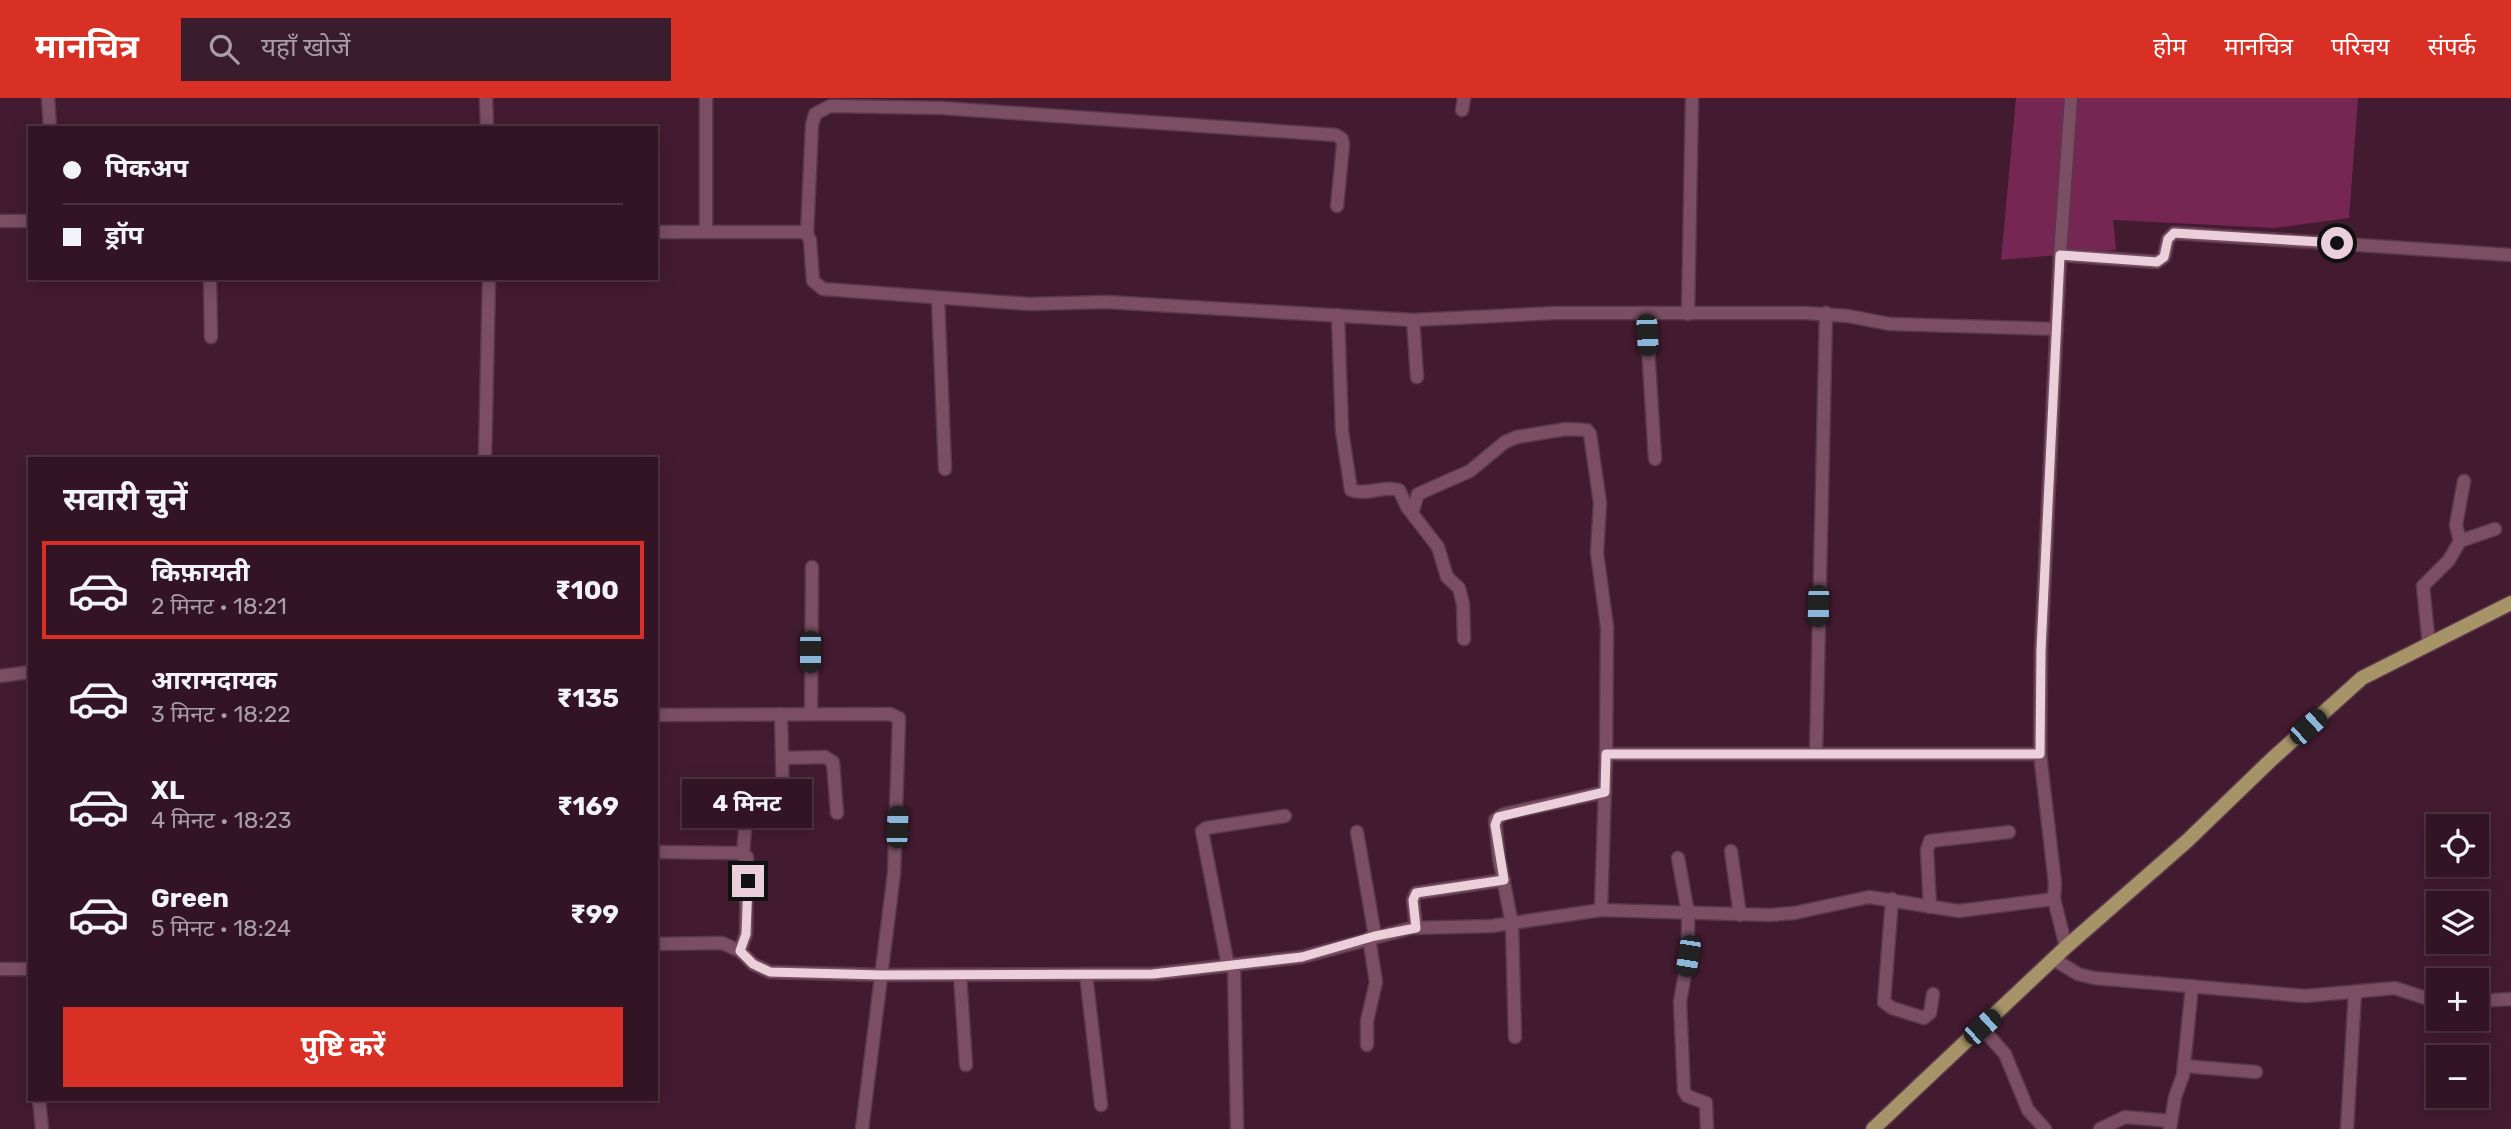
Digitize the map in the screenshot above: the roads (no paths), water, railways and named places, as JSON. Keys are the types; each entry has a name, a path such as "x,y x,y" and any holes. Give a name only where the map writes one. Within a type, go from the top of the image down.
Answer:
{"main road":[{"path":"1873,1129 2066,947 2187,841 2362,678 2511,603"}],"street":[{"path":"48,98 50,126"},
{"path":"486,98 487,126"},
{"path":"706,98 706,232"},
{"path":"1688,314 1692,98"},
{"path":"2066,947 2054,899 2055,883 2040,754 2041,650 2060,255 2071,98"},
{"path":"1338,206 1343,145 1342,139 1336,135 941,108 830,106 815,114 812,125 807,234 810,240 813,281 823,289 1029,304 1106,302 1413,320 1555,313 1826,313 1890,324 2057,329"},
{"path":"0,221 28,221"},
{"path":"658,232 793,231 807,234"},
{"path":"2060,255 2157,262 2164,257 2168,239 2174,233 2511,255"},
{"path":"210,280 211,337"},
{"path":"485,457 489,280"},
{"path":"938,298 945,469"},
{"path":"1816,753 1826,313"},
{"path":"1338,315 1342,431 1351,490 1359,492 1396,488 1438,547 1447,578 1459,588 1462,596 1464,639"},
{"path":"1646,315 1655,459"},
{"path":"1413,320 1417,377"},
{"path":"1412,513 1419,494 1470,471 1505,442 1549,430 1587,430 1590,434 1600,503 1597,553 1607,627 1601,910"},
{"path":"2429,645 2423,586 2449,560 2459,541 2456,525 2464,481"},
{"path":"2459,541 2495,529"},
{"path":"811,714 812,567"},
{"path":"0,676 28,673"},
{"path":"740,951 746,934 748,864 743,853 747,806 783,802 781,714"},
{"path":"658,715 890,714 899,718 895,850 862,1129"},
{"path":"1606,754 2040,754"},
{"path":"782,758 825,757 833,762 837,813"},
{"path":"1515,1037 1512,924 1495,825 1498,817 1605,792"},
{"path":"1237,1129 1231,965 1202,831 1206,828 1285,816"},
{"path":"1357,832 1376,982 1367,1021 1367,1045"},
{"path":"1930,907 1927,850 1930,841 2009,832"},
{"path":"1731,851 1740,915"},
{"path":"658,852 743,853"},
{"path":"1678,859 1688,913 1688,956 1680,1002 1684,1091 1687,1096 1706,1103 1707,1129"},
{"path":"1416,928 1413,900 1416,893 1504,880"},
{"path":"658,944 712,942 732,946 753,964 770,972 881,975 1153,974 1314,955 1372,937 1416,928 1512,924 1601,910 1740,915 1794,913 1869,897 1959,911 2054,899"},
{"path":"1892,899 1884,1002 1892,1008 1924,1018 1930,1013 1933,994"},
{"path":"2055,960 2078,974 2094,978 2318,997 2395,988 2426,998"},
{"path":"0,969 28,969"},
{"path":"1086,974 1101,1105"},
{"path":"960,975 966,1065"},
{"path":"2100,1129 2124,1117 2171,1125 2184,1066 2192,986"},
{"path":"2347,1129 2355,992"},
{"path":"2489,1000 2511,999"},
{"path":"1982,1027 2005,1054 2028,1110 2045,1129"},
{"path":"2184,1066 2256,1072"},
{"path":"40,1101 42,1129"}]}
